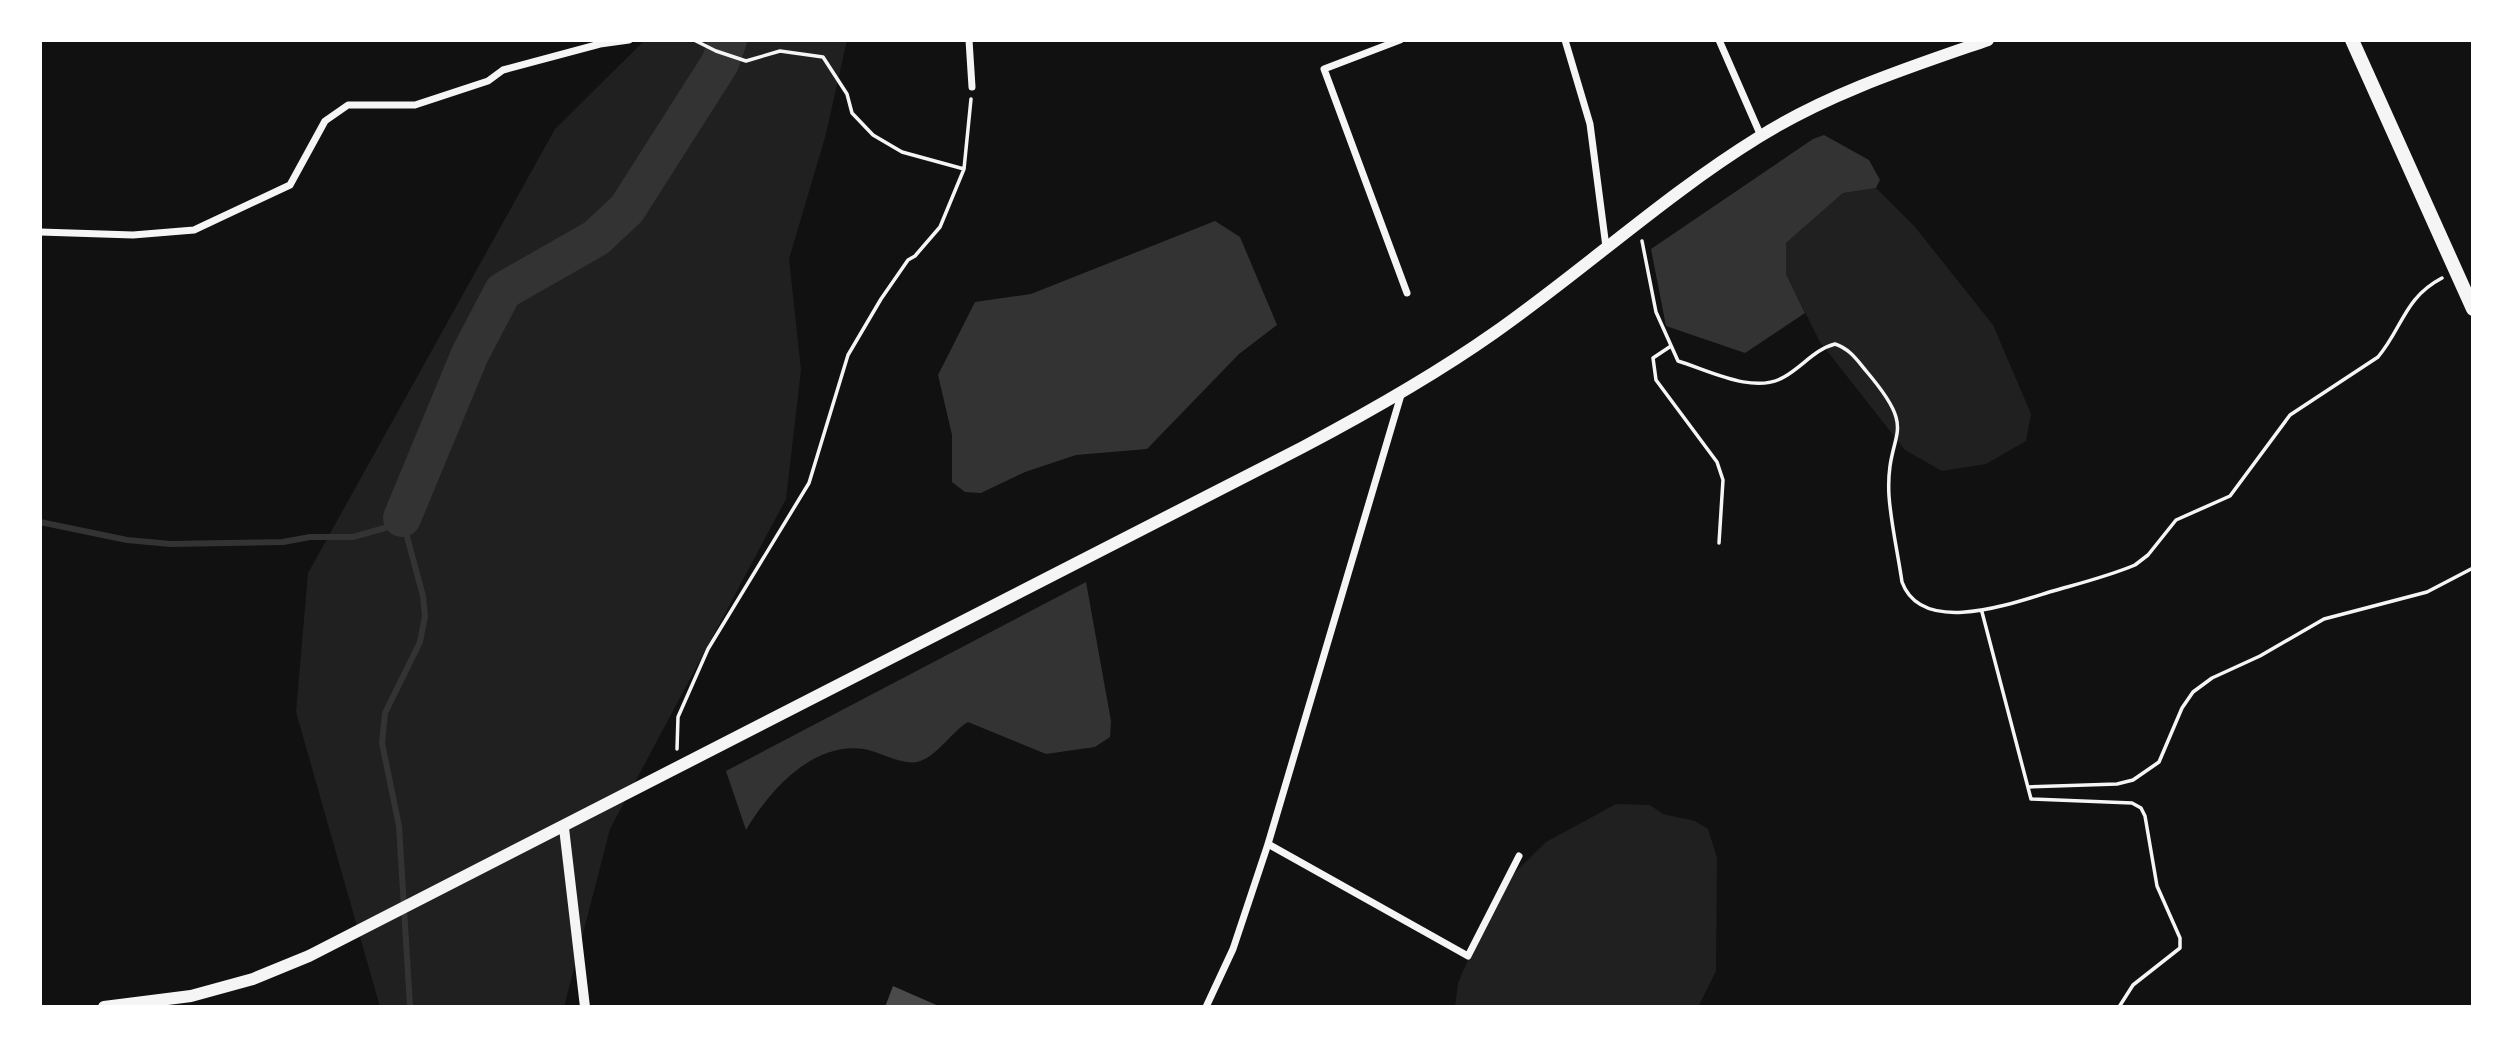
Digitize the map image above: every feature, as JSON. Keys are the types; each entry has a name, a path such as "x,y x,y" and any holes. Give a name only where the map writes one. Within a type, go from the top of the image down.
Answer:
{"main road":[{"path":"104,1007 191,996 253,979 375,924 564,828 1303,447 1402,393 1496,332 1639,222 1761,136 1837,96 1988,40"},
{"path":"2352,40 2473,309"}],"street":[{"path":"40,232 133,235 194,230 290,185 326,121 348,105 415,105 488,81 503,70 600,44 629,40"},
{"path":"969,40 972,87"},
{"path":"1400,40 1324,69 1407,293"},
{"path":"1565,40 1590,124 1606,247"},
{"path":"1719,40 1761,136"},
{"path":"1206,1007 1233,949 1268,844 1402,393"},
{"path":"564,828 585,1007"},
{"path":"1268,844 1468,956 1519,856"}],"path":[{"path":"694,40 746,61 780,51 823,57 847,94 852,113 873,135 902,152 964,169"},
{"path":"676,769 678,717 708,649 809,483 848,355 895,279 940,227 964,169 972,87"},
{"path":"1639,222 1656,312 1678,361 1756,383 1783,378 1828,345 1847,348 1888,397 1899,422 1889,478 1889,498 1906,594 1918,604 1939,611 1982,612 2135,565 2148,555 2176,520 2230,496 2290,415 2378,357 2388,345 2410,303 2428,285 2456,271"},
{"path":"1671,346 1653,358 1656,380 1717,462 1723,480 1719,543"},
{"path":"2028,787 2117,784 2133,780 2150,771 2159,762 2182,708 2193,692 2213,678 2260,656 2324,619 2427,592 2473,568"},
{"path":"1982,612 2031,799 2132,803 2141,808 2145,816 2157,886 2180,938 2180,948 2133,985 2119,1007"}],"shaded area":[{"path":"645,40 847,40 826,134 789,259 801,370 786,499 610,829 564,1007 380,1007 296,712 308,573 555,129"},
{"path":"1824,135 1869,160 1880,180 1876,188 1843,193 1786,243 1786,274 1805,313 1745,353 1666,326 1651,249 1813,139"},
{"path":"1876,188 1915,227 1993,325 2031,414 2026,441 1986,464 1942,471 1905,450 1820,342 1786,274 1786,243 1843,193"},
{"path":"1215,221 1240,237 1277,325 1239,354 1147,449 1076,455 1025,472 981,493 965,492 952,482 952,435 938,375 975,302 1031,294"},
{"path":"1086,582 1111,721 1110,737 1095,747 1046,754 968,722 931,755 917,762 898,760 864,749 827,753 810,761 780,785 746,830 726,771"},
{"path":"1616,804 1650,805 1663,814 1695,821 1708,829 1717,858 1716,971 1698,1007 1455,1007 1458,983 1499,888 1546,842"}],"building":[{"path":"893,986 941,1007 885,1007"}],"waterway":[{"path":"402,518 470,354 503,291 596,238 627,209 720,63 728,40"},
{"path":"40,522 127,540 171,544 283,542 310,537 353,537 385,528 402,518 423,596 425,616 420,642 385,713 382,743 399,826 410,1007"}]}
